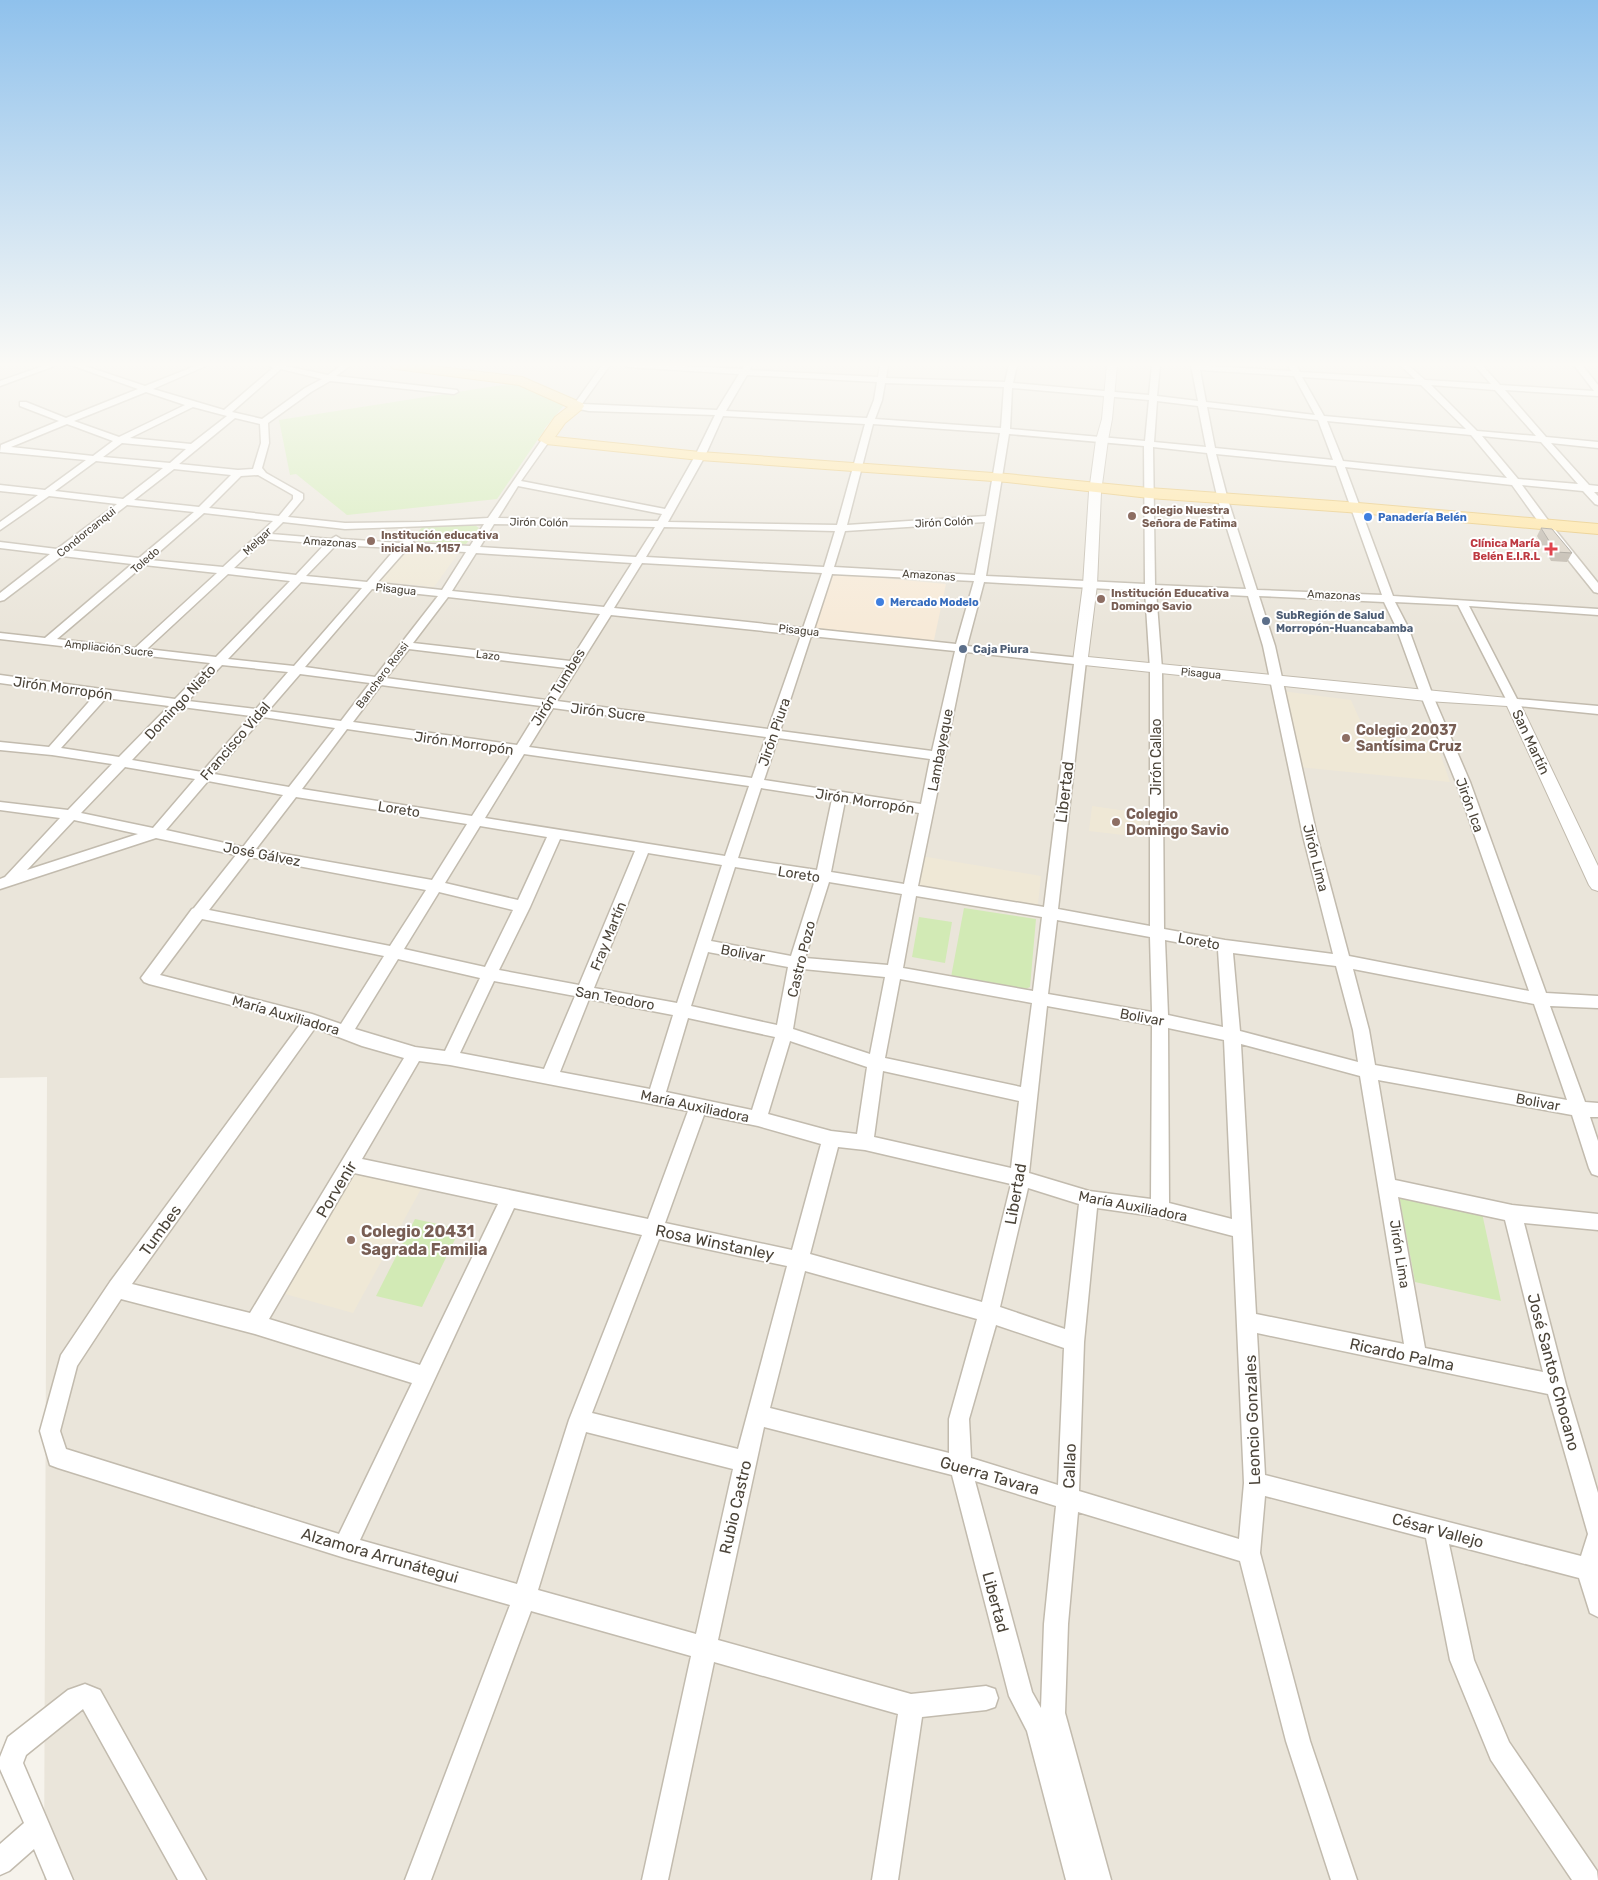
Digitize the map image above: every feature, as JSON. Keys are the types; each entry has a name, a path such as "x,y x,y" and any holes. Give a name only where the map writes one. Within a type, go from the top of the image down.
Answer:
{"main road":[{"path":"669,453 998,479 1149,495 1357,509 1598,533"},
{"path":"1547,527 1598,529"}],"street":[{"path":"39,453 238,473 259,472 257,464 262,453"},
{"path":"0,527 44,493 102,453"},
{"name":"Condorcanqui","path":"4,595 62,552 187,453"},
{"name":"Banchero Rossi","path":"149,978 197,913 293,792 445,594 537,453"},
{"name":"Jirón Tumbes","path":"345,1031 572,664 608,611 661,525 702,453"},
{"name":"Jirón Piura","path":"656,1097 702,945 774,735 828,569 862,453"},
{"name":"Lambayeque","path":"865,1142 876,1063 928,810 937,756 961,648 980,578 1002,453"},
{"path":"1096,490 1100,453"},
{"name":"Jirón Callao","path":"1149,453 1150,588 1156,668 1160,1210"},
{"name":"Jirón Lima","path":"1211,453 1250,592 1269,646 1310,836 1361,1030 1416,1356"},
{"path":"1234,453 1340,465 1598,489"},
{"name":"Jirón Ica","path":"1335,453 1388,598 1402,627 1427,696 1463,782 1539,999 1580,1109 1598,1168"},
{"path":"1491,453 1598,590"},
{"path":"1555,453 1598,502"},
{"name":"Melgar","path":"138,651 281,519 299,496 259,472"},
{"name":"Toledo","path":"48,642 202,511 238,473"},
{"path":"516,483 668,512"},
{"name":"Jirón Colón","path":"0,488 345,526 421,525 492,521 841,528 989,519"},
{"name":"Libertad","path":"1080,1880 1046,1720 1021,1696 960,1466 959,1419 989,1313 1021,1178 1020,1167 1090,585 1096,490"},
{"name":"Francisco Vidal","path":"156,833 258,713 371,586 421,525"},
{"name":"Domingo Nieto","path":"7,878 180,703 296,578 332,543 345,526"},
{"name":"Amazonas","path":"261,536 332,543 475,548 1090,585 1462,602 1598,612"},
{"name":"Pisagua","path":"0,545 143,562 1080,661 1427,696 1598,710"},
{"name":"San Martín","path":"1462,602 1513,702 1598,885"},
{"name":"Ampliación Sucre","path":"0,636 218,662"},
{"name":"Lazo","path":"405,645 572,664"},
{"name":"Jirón Sucre","path":"218,662 298,670 937,756"},
{"name":"Jirón Morropón","path":"0,679 756,783 839,798 928,810"},
{"path":"52,751 103,694"},
{"name":"Loreto","path":"0,746 52,751 123,762 293,792 643,849 912,890 1050,913 1226,946 1343,961 1539,999 1598,1002"},
{"name":"Castro Pozo","path":"758,1119 784,1033 796,963 823,877 839,798"},
{"name":"José Gálvez","path":"0,806 70,815 246,852 434,886 523,907"},
{"path":"7,878 156,833"},
{"path":"450,1058 488,974 523,907 555,834"},
{"name":"Fray Martín","path":"549,1078 643,849"},
{"name":"San Teodoro","path":"197,913 394,952 488,974 681,1010 784,1033 876,1063 1029,1096"},
{"name":"Bolivar","path":"702,945 796,963 895,972 1160,1020 1232,1035 1368,1071 1580,1109 1598,1110"},
{"name":"Leoncio Gonzales","path":"1226,946 1248,1322 1255,1483 1249,1553 1298,1740 1344,1880"},
{"name":"María Auxiliadora","path":"149,978 312,1020 368,1041 415,1054 450,1058 656,1097 758,1119 831,1139 865,1142 1021,1178 1090,1199 1160,1210 1242,1230"},
{"name":"Tumbes","path":"58,1457 50,1431 68,1362 117,1289 312,1020"},
{"name":"Porvenir","path":"255,1324 351,1165 415,1054"},
{"path":"418,1880 525,1596 579,1420 654,1228 698,1107"},
{"name":"Rubio Castro","path":"655,1880 745,1461 831,1139"},
{"name":"Rosa Winstanley","path":"351,1165 799,1260 989,1313 1074,1342"},
{"path":"1389,1187 1512,1213 1598,1222"},
{"name":"Callao","path":"1046,1720 1068,1498 1074,1342 1090,1199"},
{"path":"345,1547 509,1200"},
{"name":"José Santos Chocano","path":"1512,1213 1556,1385 1598,1531"},
{"path":"117,1289 255,1324 425,1377"},
{"name":"Ricardo Palma","path":"1248,1322 1556,1385"},
{"name":"Guerra Tavara","path":"757,1416 960,1466 1249,1553"},
{"path":"579,1420 745,1461"},
{"name":"Alzamora Arrunátegui","path":"58,1457 345,1547 525,1596 910,1706"},
{"name":"César Vallejo","path":"1255,1483 1588,1569"},
{"path":"1436,1529 1462,1660 1500,1751 1588,1880"},
{"path":"1598,1537 1588,1569 1598,1605"},
{"path":"60,1880 39,1827 10,1763 17,1746 77,1699 85,1696 91,1699 192,1880"},
{"path":"885,1880 910,1706 986,1698"},
{"path":"1046,1720 1098,1880"},
{"path":"0,1862 39,1827"}],"shaded area":[{"path":"0,453 1598,453 1598,1880 44,1880 47,1077 0,1078"},
{"path":"406,548 460,551 434,587 378,581"},
{"name":"Mercado Modelo","path":"828,573 946,584 934,640 928,641 809,627"},
{"name":"Colegio 20037 Santísima Cruz","path":"1282,691 1351,700 1366,734 1436,742 1450,782 1298,767"},
{"name":"Colegio Domingo Savio","path":"1092,806 1141,813 1141,837 1089,831"},
{"path":"921,856 1041,876 1038,904 1034,907 914,885"},
{"name":"Colegio 20431 Sagrada Familia","path":"351,1170 422,1187 353,1313 278,1292"}],"green space":[{"path":"286,453 529,453 497,499 347,515 296,474 290,475"},
{"path":"423,526 476,526 479,528 466,544 411,541"},
{"path":"964,908 1036,919 1030,987 1021,991 951,977"},
{"path":"919,917 952,922 945,963 912,957"},
{"path":"1399,1195 1482,1213 1501,1301 1415,1282"},
{"path":"415,1219 460,1229 422,1307 376,1296"}],"building":[{"path":"1541,528 1552,529 1572,553 1556,552"}],"place":[{"name":"Colegio Nuestra Señora de Fatima","path":"1132,516"},
{"name":"Panadería Belén","path":"1368,517"},
{"name":"Institución educativa inicial No. 1157","path":"371,541"},
{"name":"Clínica María Belén E.I.R.L","path":"1551,549"},
{"name":"Institución Educativa Domingo Savio","path":"1101,599"},
{"name":"Mercado Modelo","path":"880,602"},
{"name":"SubRegión de Salud Morropón-Huancabamba","path":"1266,621"},
{"name":"Caja Piura","path":"963,649"},
{"name":"Colegio 20037 Santísima Cruz","path":"1346,738"},
{"name":"Colegio Domingo Savio","path":"1116,822"},
{"name":"Colegio 20431 Sagrada Familia","path":"351,1240"}]}
